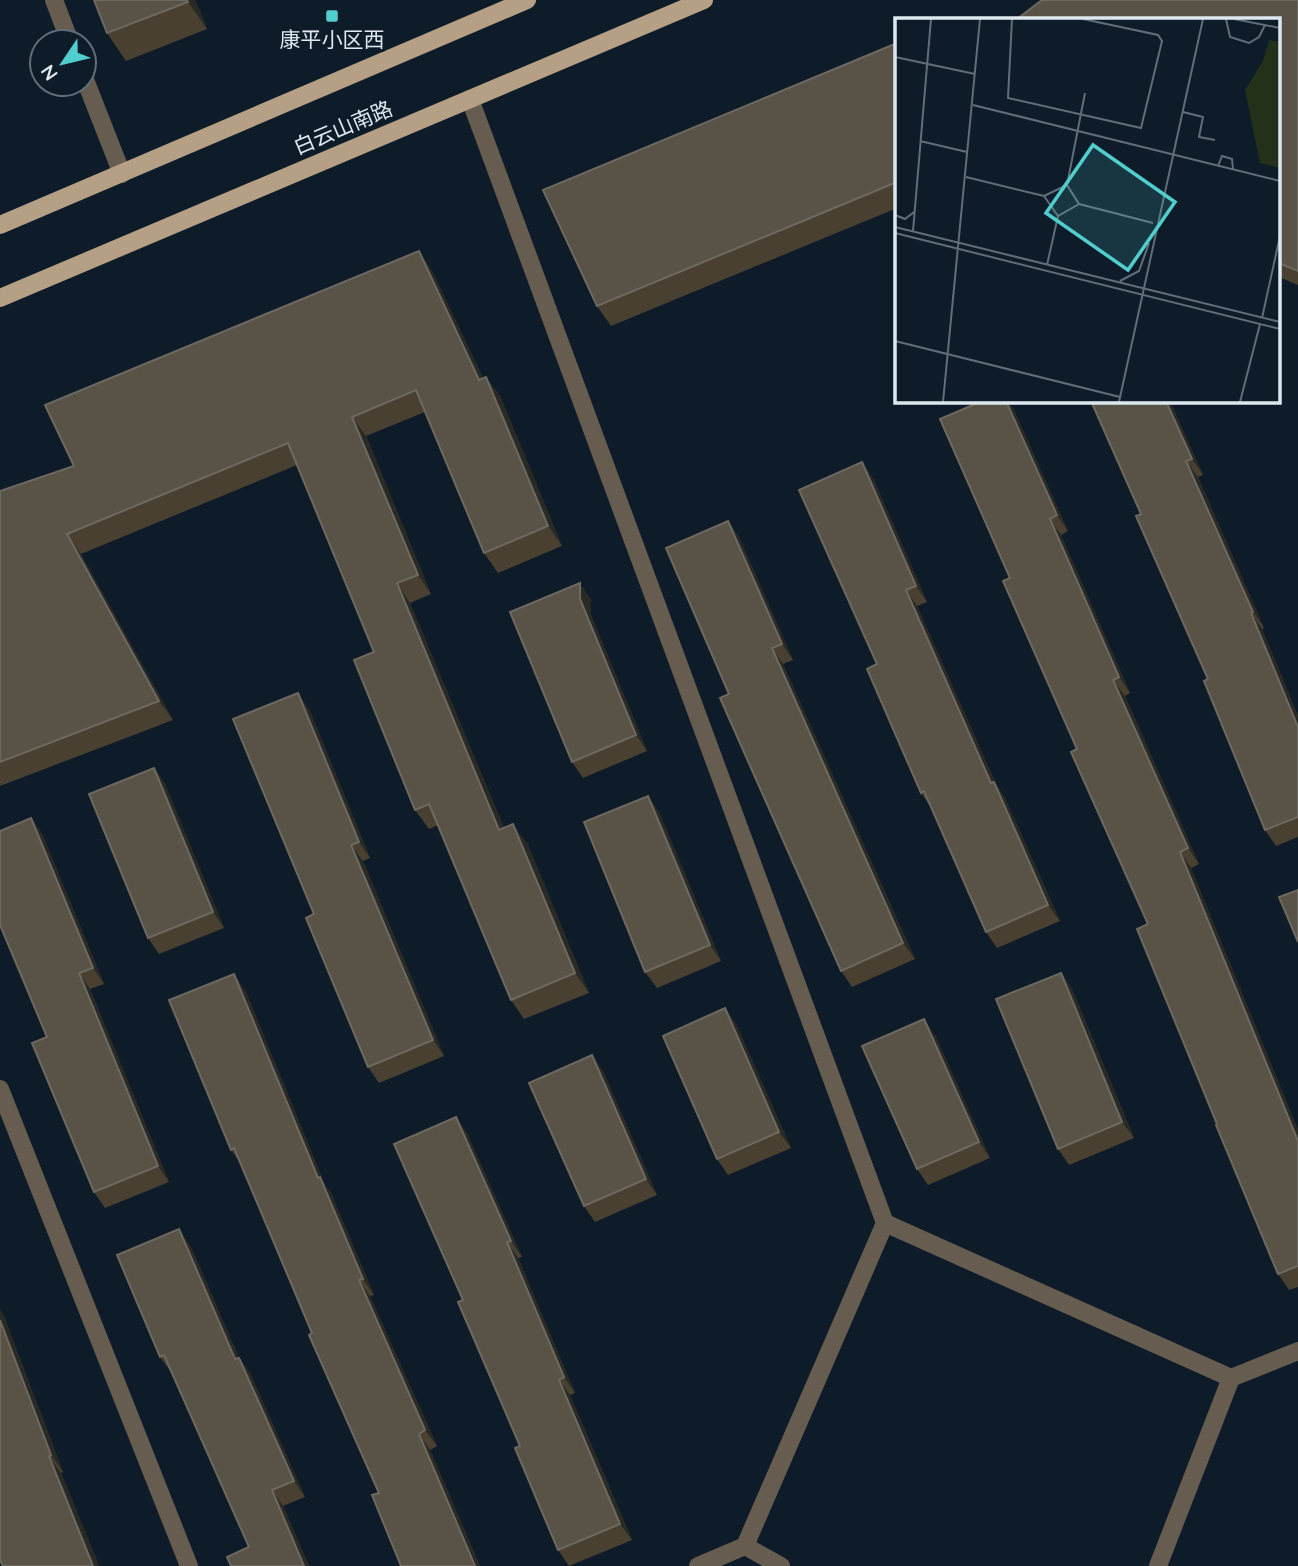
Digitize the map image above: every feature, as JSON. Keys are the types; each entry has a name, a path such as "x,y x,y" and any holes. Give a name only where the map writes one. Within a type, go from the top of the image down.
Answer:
{"main road":[{"path":"0,225 527,0"},
{"name":"白云山南路","path":"0,298 704,0"}],"street":[{"path":"54,0 65,28"},
{"path":"92,98 122,174"},
{"path":"471,99 885,1223 745,1546 698,1566"},
{"path":"0,1090 189,1566"},
{"path":"885,1223 1231,1378 1298,1351"},
{"path":"1158,1566 1231,1378"},
{"path":"745,1546 781,1566"}],"building":[{"path":"94,0 187,0 188,2 107,33"},
{"path":"1042,0 1298,0 1298,271 1280,263 1280,18 1018,18"},
{"path":"895,44 895,183 597,306 543,190"},
{"path":"419,251 479,380 486,377 548,526 484,553 416,390 352,417 418,575 397,583 499,830 513,824 575,973 511,1000 429,804 415,810 354,660 374,652 288,443 67,534 159,701 0,762 0,491 74,466 45,405"},
{"path":"980,402 1006,402 1057,515 1050,519 1119,677 1113,680 1188,848 1180,852 1298,1141 1298,1266 1278,1274 1137,929 1148,924 1071,752 1077,749 1003,581 1010,578 940,419"},
{"path":"1091,402 1166,402 1192,459 1186,461 1253,612 1251,613 1298,727 1298,817 1265,830 1204,681 1208,679 1136,516 1141,514"},
{"path":"862,462 916,586 906,590 1048,905 986,932 867,669 877,664 799,490"},
{"path":"728,521 782,644 772,648 903,943 841,971 720,698 729,694 666,548"},
{"path":"580,583 580,599 636,735 572,762 510,612"},
{"path":"298,693 359,842 351,845 433,1040 368,1067 306,918 314,914 233,719"},
{"path":"154,768 213,912 148,938 89,794"},
{"path":"648,796 710,945 645,972 584,822"},
{"path":"31,818 93,968 79,973 158,1166 94,1192 32,1043 47,1037 0,925 0,831"},
{"path":"1298,890 1298,942 1279,897"},
{"path":"1061,973 1122,1122 1058,1149 996,999"},
{"path":"234,974 318,1178 320,1177 363,1279 359,1280 425,1430 419,1434 475,1566 401,1566 372,1495 379,1493 309,1335 312,1333 234,1148 231,1150 169,1000"},
{"path":"725,1008 779,1132 717,1159 663,1036"},
{"path":"924,1019 979,1142 917,1169 862,1046"},
{"path":"592,1055 646,1179 584,1206 529,1083"},
{"path":"456,1117 511,1241 507,1242 564,1377 559,1380 620,1524 558,1550 515,1448 520,1446 458,1302 463,1300 394,1144"},
{"path":"179,1229 235,1359 239,1358 294,1481 272,1490 304,1566 231,1566 227,1557 249,1547 164,1355 160,1357 117,1255"},
{"path":"0,1320 51,1455 49,1456 93,1566 3,1566 0,1560"}],"place":[{"name":"康平小区西","path":"332,16"}]}
